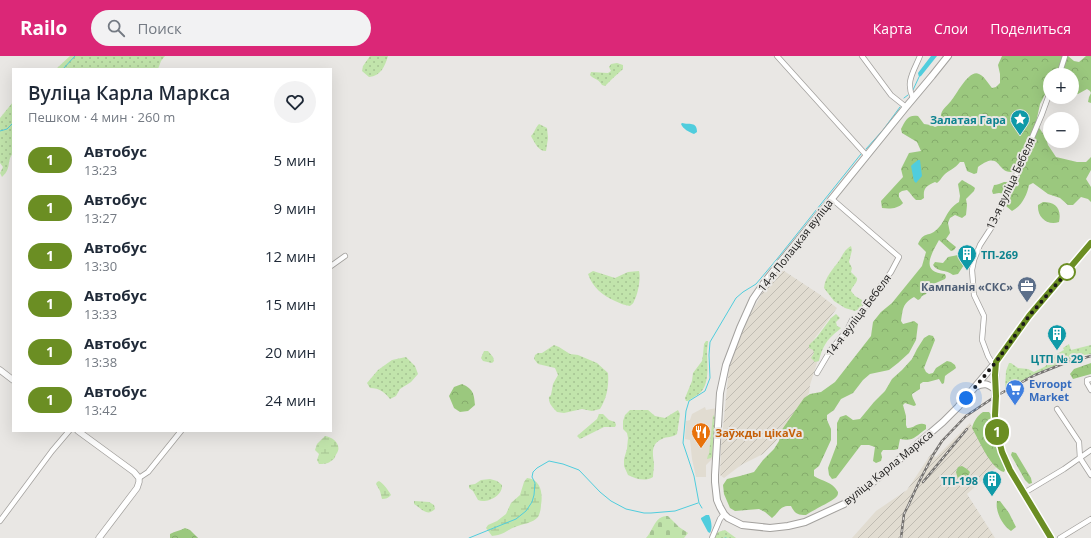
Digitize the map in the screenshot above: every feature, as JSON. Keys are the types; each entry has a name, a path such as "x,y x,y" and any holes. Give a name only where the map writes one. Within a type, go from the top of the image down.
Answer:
{"main road":[{"name":"14-я Полацкая вуліца","path":"724,514 717,500 715,475 720,393 723,376 732,348 753,299 764,283 948,56"},
{"name":"вуліца Карла Маркса","path":"724,514 734,522 742,525 770,528 805,522 844,504 872,483 943,422 958,407 996,362 1029,316 1091,243"},
{"path":"996,362 995,415 996,429 1000,445 1010,470 1051,538"},
{"path":"974,388 981,384 987,384 996,390"}],"street":[{"path":"777,56 867,156"},
{"path":"862,56 891,95 906,107"},
{"path":"913,98 909,90 910,82 920,56"},
{"path":"1062,68 1066,56"},
{"name":"13-я вуліца Бебеля","path":"996,362 992,361 988,356 982,340 984,316 974,295 972,270 980,245 993,225 1012,185 1046,104"},
{"name":"14-я вуліца Бебеля","path":"817,373 830,351 848,330 852,320 859,315 891,272 899,257 832,199"},
{"path":"332,265 346,256"},
{"path":"0,370 12,379"},
{"path":"1089,379 1087,383 1091,390"},
{"path":"1057,408 1078,442 1080,458 1091,475"},
{"path":"0,521 67,432"},
{"path":"79,432 134,472 139,478"},
{"path":"100,538 136,488 139,478 148,472 180,432"},
{"path":"1024,493 1064,469 1091,450"},
{"path":"712,538 720,519 724,514"},
{"path":"1060,538 1091,519"}],"shaded area":[{"path":"784,271 819,294 837,308 812,342 817,363 809,393 794,416 776,441 763,454 741,465 724,478 720,475 721,447 729,368 740,335 751,313 764,290 777,272"},
{"path":"705,407 706,410 717,408 713,458 706,465 706,477 696,477 690,440 685,439 686,421 690,420 692,414"},
{"path":"970,423 997,467 967,494 995,538 852,538 876,511 907,490 931,454 936,457"}],"green space":[{"path":"70,56 165,56 158,68 57,68"},
{"path":"370,56 388,56 384,67 379,73 369,77 362,71 363,66"},
{"path":"1002,56 1068,56 1074,61 1079,62 1086,56 1091,56 1091,93 1087,89 1079,93 1079,68 1043,68 1043,98 1040,104 1036,123 1043,134 1043,148 1050,148 1056,157 1077,162 1086,162 1091,157 1091,170 1086,179 1091,187 1091,202 1088,199 1081,197 1073,205 1068,205 1060,198 1048,194 1033,183 1029,185 1027,193 1021,203 1012,211 1006,206 1006,194 993,194 992,191 994,185 1016,181 1020,177 1020,173 1017,170 1011,172 1006,171 995,161 991,161 985,162 978,167 977,173 974,174 967,171 964,162 960,162 937,183 935,182 927,186 924,192 924,198 921,200 916,200 907,190 902,191 899,193 899,197 903,203 901,205 893,208 882,208 881,201 903,177 901,169 909,153 921,151 917,142 902,133 901,129 909,117 918,116 924,124 935,127 940,125 942,122 941,115 943,110 967,78 971,75 975,73 981,75 992,88 996,87 1000,83 998,65"},
{"path":"617,63 623,65 623,69 605,86 590,75 591,72 608,73 611,71 609,67 611,64"},
{"path":"1091,93 1091,103 1088,102"},
{"path":"12,103 12,154 7,171 2,177 0,173 3,167 0,163 0,118"},
{"path":"539,124 547,128 548,138 546,151 541,150 535,144 531,136"},
{"path":"962,180 975,188 966,199 966,215 962,218 955,215 950,218 948,223 950,233 946,239 956,247 951,251 939,240 933,251 930,262 932,270 937,273 945,274 946,277 945,279 931,285 926,294 920,299 918,300 914,297 907,302 903,310 901,321 903,324 914,321 918,324 916,340 909,353 889,370 870,374 863,380 853,393 841,399 834,410 827,415 827,420 831,429 831,440 819,466 814,470 814,476 836,488 838,492 837,496 806,515 797,514 791,506 782,508 772,518 759,509 735,511 730,508 724,494 723,485 727,479 754,472 774,449 779,441 781,431 804,398 810,394 821,392 835,382 871,336 873,322 881,312 892,303 922,266 926,252 918,244 922,237 933,233 939,228 954,205 959,202 960,196 958,184"},
{"path":"1043,202 1051,203 1057,207 1060,217 1059,222 1047,222 1041,217 1038,205"},
{"path":"851,246 852,250 849,262 852,268 851,272 857,280 851,291 855,296 862,300 863,304 855,311 845,308 834,301 824,288 830,273 845,251"},
{"path":"958,255 970,258 970,261 964,265 958,274 953,275 937,269 933,265 935,262 943,263 948,257"},
{"path":"593,271 615,278 628,272 639,271 639,286 633,303 630,306 623,305 602,294 592,283 588,274"},
{"path":"836,314 840,318 836,322 837,326 841,328 834,334 822,350 819,361 815,362 811,358 814,353 813,350 809,348 809,345"},
{"path":"929,335 933,336 935,340 924,368 926,372 929,374 933,373 936,368 947,361 955,365 956,368 945,376 944,383 942,384 939,379 920,384 920,389 912,394 916,405 914,406 905,403 903,405 907,428 918,424 923,424 926,425 926,429 911,439 900,439 898,449 883,450 881,453 881,461 876,463 873,461 875,447 861,445 836,478 832,479 829,475 828,468 837,444 837,423 840,417 846,415 853,420 860,419 885,391 892,379 912,359 924,338"},
{"path":"708,341 706,383 701,392 686,401 685,398 692,381 693,373 702,361 704,344"},
{"path":"1069,344 1071,350 1091,345 1091,354 1084,355 1048,368 1005,389 1006,371 1009,363 1018,368 1028,369 1034,372 1046,366 1045,358 1051,355 1053,356 1064,350 1063,348"},
{"path":"554,345 570,354 578,355 597,363 608,373 607,392 600,409 592,411 582,409 564,413 557,412 551,405 549,397 551,395 553,384 558,375 555,368 538,364 534,359 535,355 542,353"},
{"path":"484,351 488,351 493,357 494,361 492,363 483,361 481,358"},
{"path":"406,357 415,366 418,374 411,382 400,389 396,396 390,399 382,391 370,388 367,383 378,370 392,360"},
{"path":"1091,363 1091,374 1073,379 1070,374 1074,369"},
{"path":"462,384 469,388 472,392 475,405 468,411 460,412 454,408 449,396 454,387"},
{"path":"630,410 648,410 655,416 665,418 678,410 680,414 677,434 658,441 654,447 653,477 650,479 637,479 628,475 624,466 628,438 627,433 623,429 623,421 625,415"},
{"path":"983,412 989,412 992,416 994,433 990,436 994,444 998,447 1006,468 1004,472 994,466 972,428 976,419"},
{"path":"599,414 603,414 609,420 615,422 615,427 604,427 580,439 577,436 597,419"},
{"path":"713,415 715,418 712,456 711,458 707,459 709,454"},
{"path":"325,436 331,438 338,444 338,450 332,460 327,463 319,464 317,460 319,454 315,450 317,444"},
{"path":"1012,452 1016,453 1031,478 1032,483 1029,484 1025,480 1011,455"},
{"path":"962,466 970,472 965,485 963,486 959,483 956,472 958,467"},
{"path":"527,478 535,481 540,488 542,501 538,517 533,521 513,528 502,534 492,536 486,528 488,525 497,521 506,514 511,503 520,495 524,482"},
{"path":"490,479 497,481 502,485 500,493 489,500 478,500 473,491 469,488 469,485 475,484 481,480"},
{"path":"379,481 391,495 387,498 382,499 376,484"},
{"path":"414,501 429,502 434,505 435,509 429,512 424,511 414,504"},
{"path":"997,501 1000,501 1009,513 1016,527 1011,531 1000,518 997,509"},
{"path":"668,516 679,527 688,533 684,538 646,538 659,519"},
{"path":"185,528 190,530 198,538 170,538 170,534"},
{"path":"725,530 736,538 713,538 718,532"}],"water":[{"path":"931,56 937,56 919,77 918,73"},
{"path":"682,123 696,126 697,132 694,134 688,131 682,126"},
{"path":"920,160 922,176 916,183 914,181 911,166"},
{"path":"706,515 709,515 711,521 710,533 701,519"}],"waterway":[{"path":"64,68 75,56"},
{"path":"913,90 919,77"},
{"path":"904,98 908,95"},
{"path":"866,149 883,130 900,107"},
{"path":"0,131 7,129 12,124"},
{"path":"702,508 699,503 694,476 683,443 686,411 689,401 705,391 710,378 710,342 736,298 756,284 861,154"},
{"path":"469,538 516,519 526,511 532,502 534,495 535,483 532,477 533,472 549,461 579,470 600,492 611,501 626,509 651,513 675,511 698,503"}],"railway":[{"path":"908,506 933,455 942,441 966,416 996,396 1035,375 1065,363 1091,356"},
{"path":"923,482 967,429"},
{"path":"901,538 904,514 910,502"}],"bus line":[{"name":"1","path":"1051,538 1010,470 998,440 995,415 996,362 1029,316 1091,243"}],"place":[{"name":"Залатая Гара","path":"1020,136"},
{"name":"ТП-269","path":"967,271"},
{"name":"Кампанія «СКС»","path":"1027,303"},
{"name":"ЦТП № 29","path":"1057,351"},
{"name":"Evroopt Market","path":"1015,406"},
{"name":"Заўжды цікаVа","path":"701,449"},
{"name":"ТП-198","path":"992,497"}],"route":[{"path":"966,398 996,362 1029,316 1067,272"}]}
